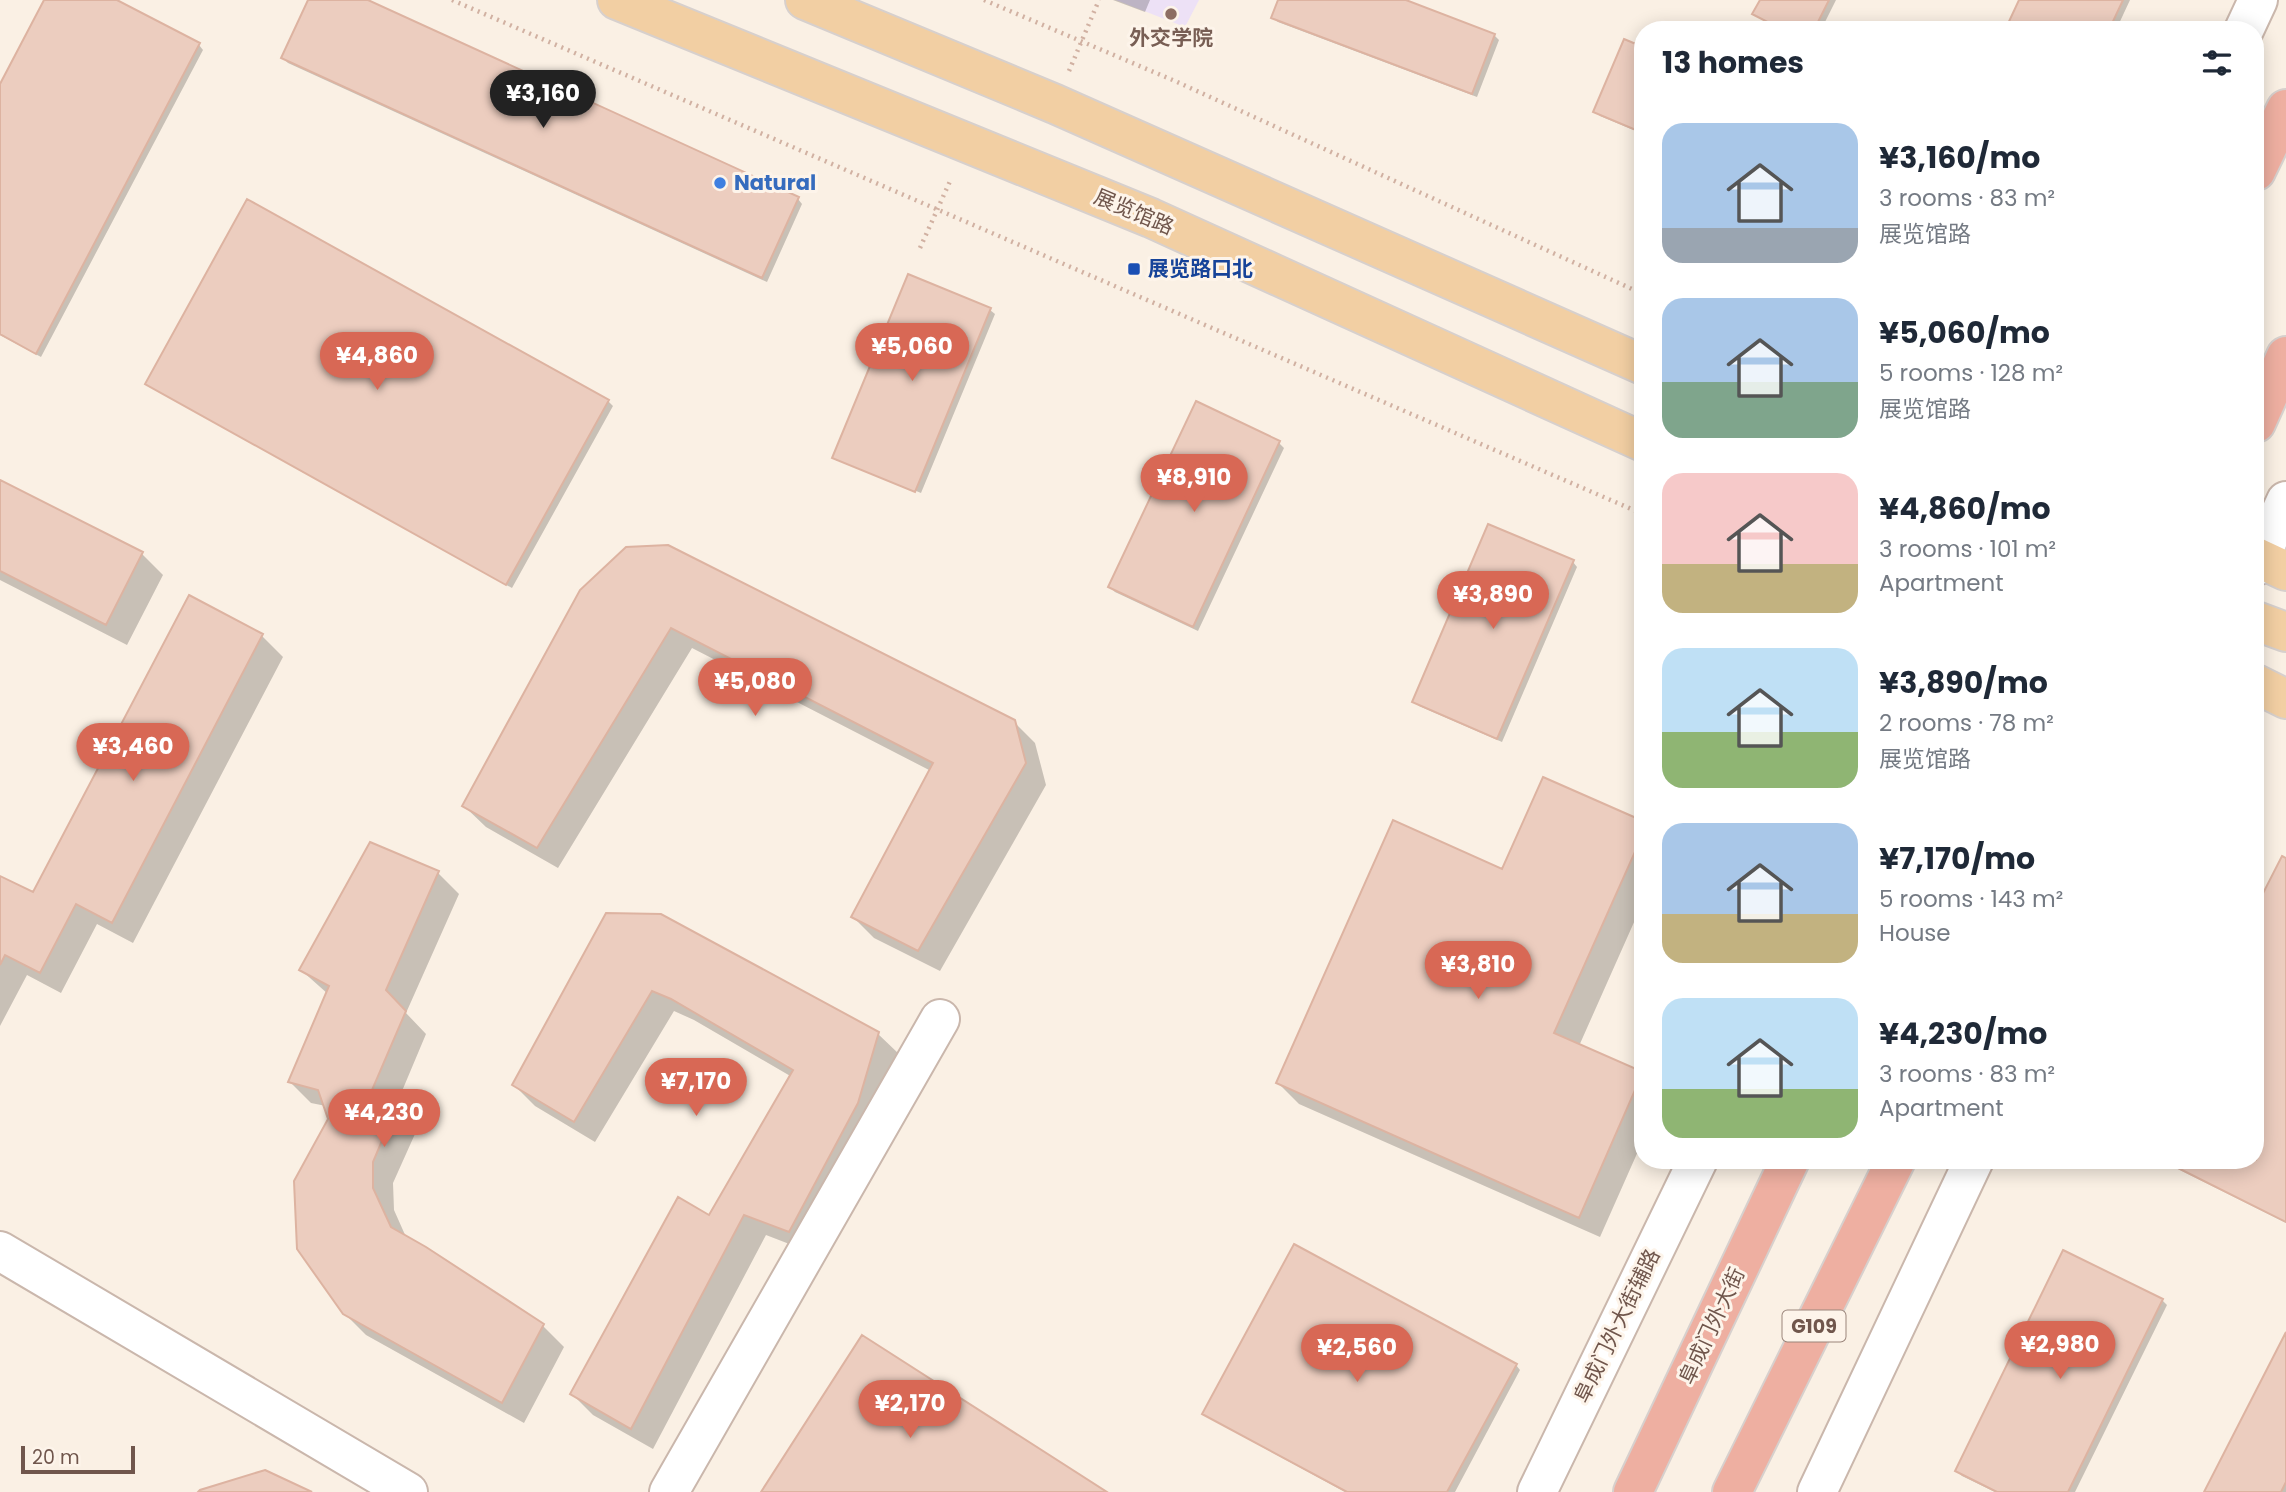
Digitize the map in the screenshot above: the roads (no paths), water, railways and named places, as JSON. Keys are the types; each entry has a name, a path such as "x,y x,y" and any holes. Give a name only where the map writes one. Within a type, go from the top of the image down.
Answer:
{"highway":[{"path":"2264,154 2286,109"},
{"path":"2264,405 2286,356"},
{"name":"阜成门外大街","path":"1633,1492 1786,1169"},
{"name":"G109","path":"1732,1492 1892,1169"}],"main road":[{"name":"展览馆路","path":"617,0 1151,218 1634,438"},
{"path":"805,0 1055,104 1634,361"},
{"path":"2264,624 2286,632"},
{"path":"2264,688 2286,699"}],"street":[{"path":"2248,21 2258,0"},
{"path":"2264,563 2286,500"},
{"path":"669,1492 940,1018"},
{"name":"阜成门外大街辅路","path":"1537,1492 1694,1169"},
{"path":"1817,1492 1970,1169"},
{"path":"0,1251 408,1492"}],"place":[{"name":"外交学院","path":"1171,14"},
{"name":"Natural","path":"720,183"},
{"name":"展览路口北","path":"1134,269"}]}
